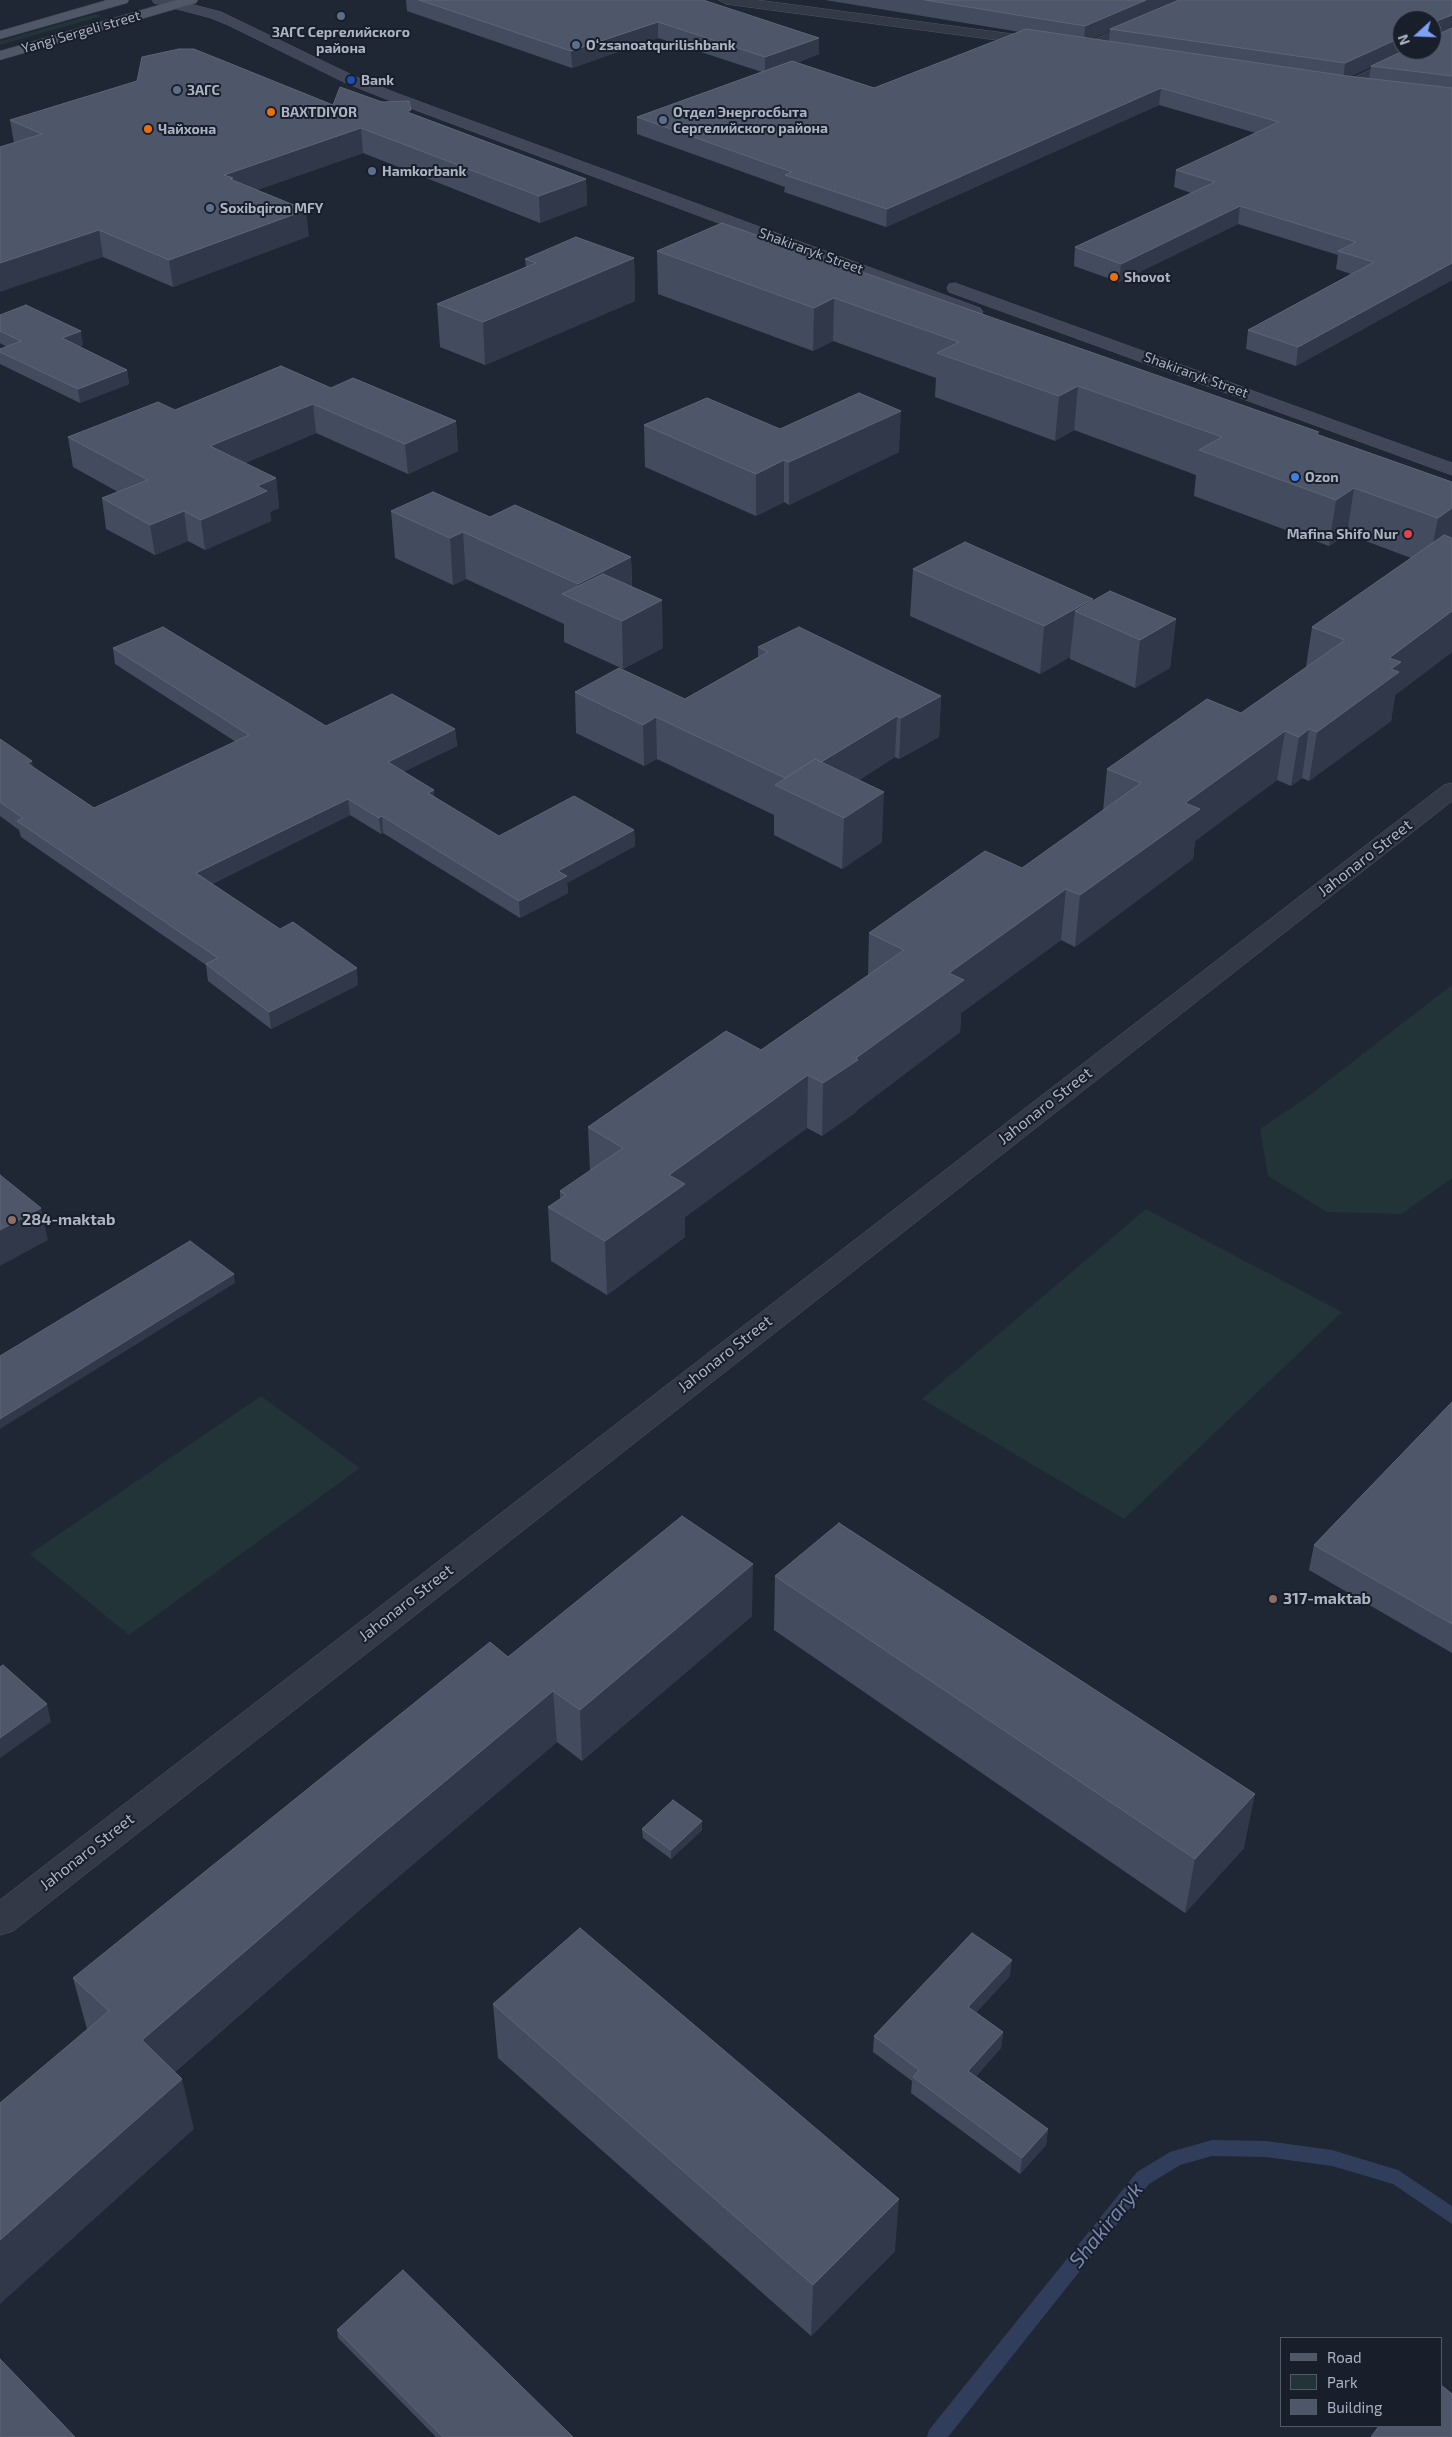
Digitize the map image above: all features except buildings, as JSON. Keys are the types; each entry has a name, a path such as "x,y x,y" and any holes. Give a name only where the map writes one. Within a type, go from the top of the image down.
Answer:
{"main road":[{"name":"Yangi Sergeli street","path":"0,35 122,0"},
{"name":"Shakiraryk Street","path":"158,0 233,22 351,80 391,96 1088,354"},
{"name":"Yangi Sergeli street","path":"0,56 191,0"},
{"name":"Shakiraryk Street","path":"212,0 256,16 338,57 432,97 1452,469"}],"street":[{"path":"726,0 1056,44"},
{"path":"1114,52 1081,47 1199,0"},
{"path":"842,15 866,6"},
{"path":"1374,90 1340,86 1400,60"},
{"name":"Jahonaro Street","path":"0,1920 1452,790"}],"green space":[{"path":"95,14 102,16 0,45 0,41"},
{"path":"1452,985 1452,1178 1402,1214 1327,1212 1268,1176 1260,1129 1306,1098"},
{"path":"1146,1209 1342,1312 1124,1519 922,1399"},
{"path":"261,1396 360,1468 129,1635 30,1554"}],"waterway":[{"name":"Shakiraryk","path":"936,2437 1143,2178 1176,2158 1212,2148 1266,2149 1332,2158 1398,2178 1452,2216"}],"place":[{"name":"ЗАГС Сергелийского района","path":"341,16"},
{"name":"Oʻzsanoatqurilishbank","path":"576,45"},
{"name":"Bank","path":"351,80"},
{"name":"ЗАГС","path":"177,90"},
{"name":"BAXTDIYOR","path":"271,112"},
{"name":"Отдел Энергосбыта Сергелийского района","path":"663,120"},
{"name":"Чайхона","path":"148,129"},
{"name":"Hamkorbank","path":"372,171"},
{"name":"Soxibqiron MFY","path":"210,208"},
{"name":"Shovot","path":"1114,277"},
{"name":"Ozon","path":"1295,477"},
{"name":"Mafina Shifo Nur","path":"1408,534"},
{"name":"284-maktab","path":"12,1220"},
{"name":"317-maktab","path":"1273,1599"}]}
